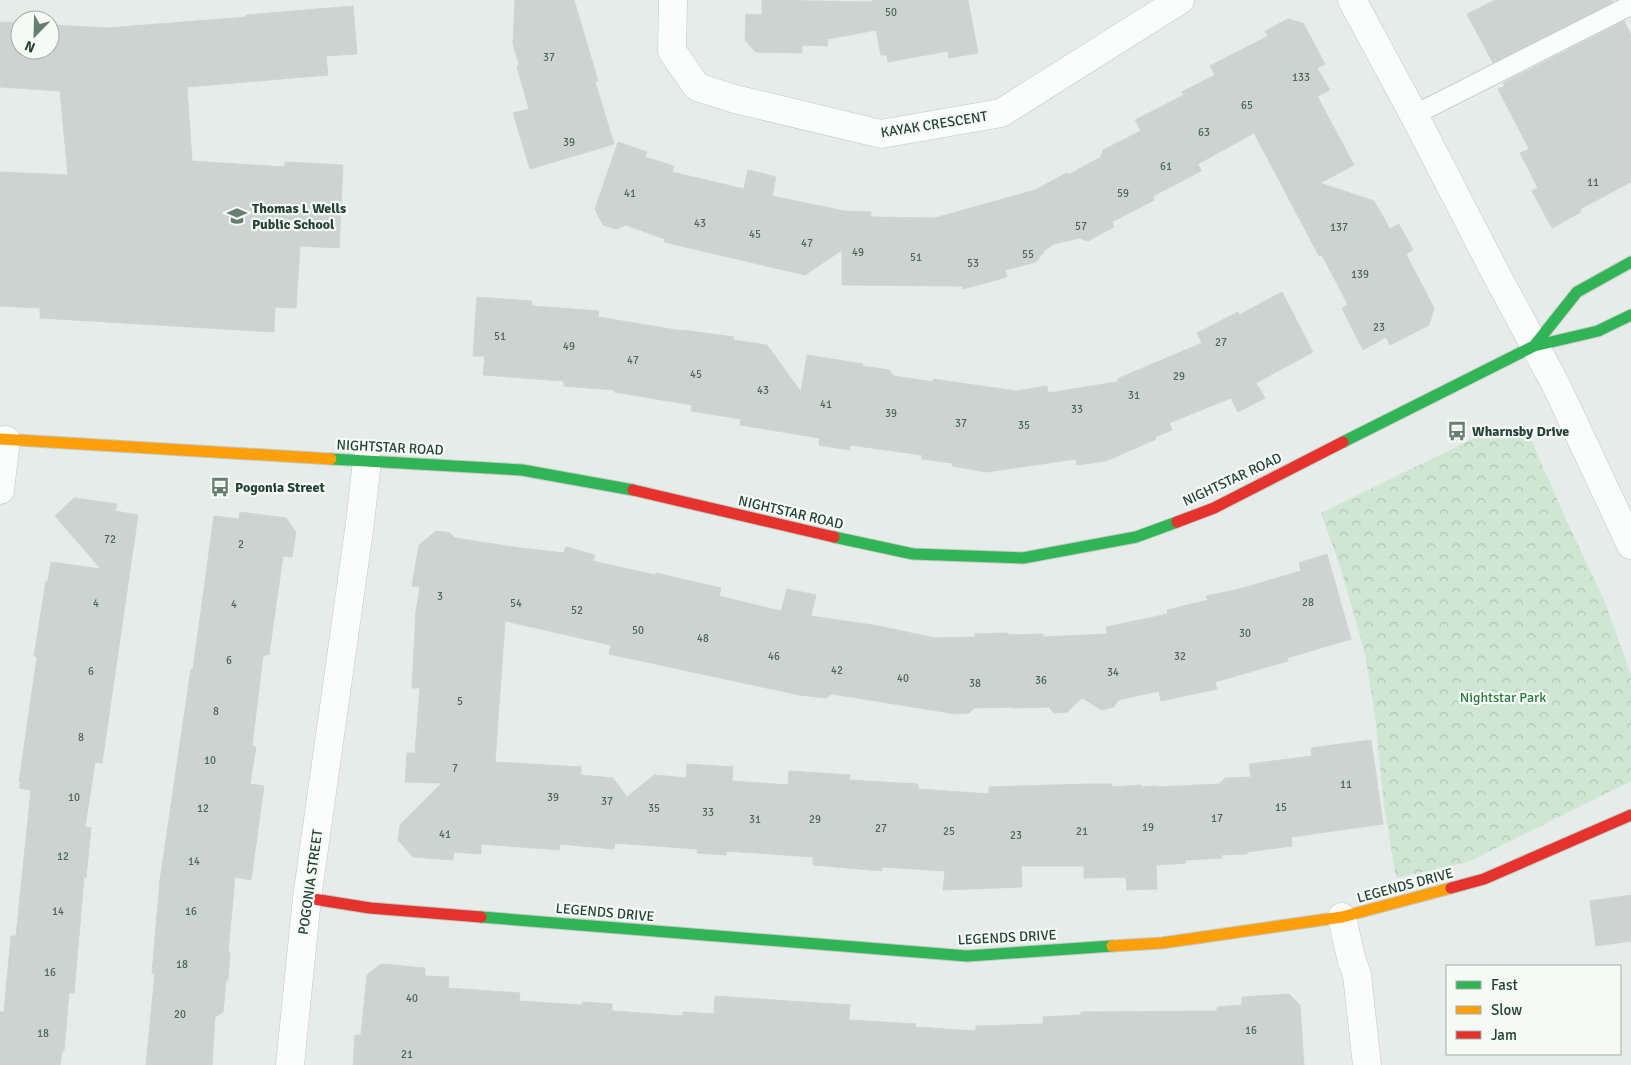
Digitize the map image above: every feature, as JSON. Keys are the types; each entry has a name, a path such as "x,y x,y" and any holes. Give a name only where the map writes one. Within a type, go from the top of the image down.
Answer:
{"street":[{"name":"KAYAK CRESCENT","path":"673,0 672,51 697,87 735,99 881,134 1001,113 1180,0"},
{"path":"1352,0 1556,386 1631,545"},
{"name":"NIGHTSTAR ROAD","path":"1534,346 1577,292 1631,262"},
{"name":"NIGHTSTAR ROAD","path":"3,439 522,470 617,486 784,526 914,554 1023,558 1136,537 1214,508 1534,346 1598,332 1631,316"},
{"path":"0,490 3,439"},
{"name":"POGONIA STREET","path":"290,1065 307,898 367,461"},
{"name":"LEGENDS DRIVE","path":"307,898 370,908 967,956 1162,943 1342,917 1484,879 1631,815"},
{"path":"1342,917 1357,975 1367,1065"}],"lane":[{"path":"1414,115 1631,5"}],"green space":[{"name":"Nightstar Park","path":"1493,429 1522,429 1531,440 1604,600 1631,675 1631,781 1468,862 1396,878 1384,805 1375,716 1365,654 1341,569 1321,513"}],"building":[{"path":"515,0 574,0 598,81 595,82 614,144 530,169 513,113 529,109 517,67 519,64 513,44"},
{"path":"762,0 872,2 872,0 968,0 978,53 949,58 948,51 888,62 887,55 881,55 876,30 828,39 827,46 802,45 802,53 756,52 745,40 746,14 762,15"},
{"path":"1495,0 1612,0 1613,2 1493,63 1467,14"},
{"path":"353,6 357,54 326,56 328,75 187,87 192,161 285,167 285,162 343,165 339,248 300,246 296,308 275,307 274,332 40,318 40,308 0,306 0,172 68,175 60,91 0,87 0,22 10,22 10,60 60,60 60,26 107,28 247,17 246,15"},
{"path":"1288,19 1303,23 1325,64 1317,68 1330,90 1317,96 1354,165 1320,183 1374,201 1390,229 1399,224 1413,250 1406,254 1434,308 1429,325 1390,345 1386,337 1363,350 1342,308 1348,305 1322,255 1319,256 1254,133 1198,164 1201,171 1153,196 1154,200 1112,222 1114,227 1088,241 1079,238 1054,244 1046,249 1036,262 1005,270 1007,277 963,289 962,286 842,285 842,250 805,275 664,242 665,239 626,225 616,229 603,225 595,209 618,142 647,152 645,157 674,166 672,172 744,189 748,170 776,177 772,196 844,211 871,212 871,217 935,218 1035,190 1101,157 1103,150 1141,131 1135,120 1184,95 1182,92 1215,75 1210,66 1268,36 1265,31"},
{"path":"1624,21 1631,35 1631,182 1580,209 1581,212 1552,228 1532,191 1538,188 1520,153 1529,149 1498,89 1505,86 1503,83"},
{"path":"1282,292 1313,352 1256,383 1265,398 1238,412 1231,398 1169,423 1172,430 1106,461 1077,465 1076,459 986,472 952,466 952,463 922,459 922,455 850,445 849,450 819,445 820,438 740,425 741,419 691,411 692,405 614,392 615,390 564,386 564,381 483,375 485,356 473,356 477,297 532,301 532,306 599,311 598,317 682,331 734,337 733,340 767,345 801,392 807,355 889,370 894,376 933,382 933,379 1016,391 1047,386 1048,393 1117,382 1119,378 1202,343 1197,333 1238,312 1239,315"},
{"path":"74,498 117,504 115,511 138,515 102,763 95,762 85,827 91,828 86,878 84,877 74,993 69,993 64,1051 62,1051 60,1065 0,1065 0,1012 4,1012 11,936 16,936 31,790 19,788 21,782 19,782 37,657 34,656 46,581 48,581 51,562 101,569 55,516"},
{"path":"240,512 286,518 296,532 292,557 283,556 269,654 263,656 252,746 256,747 250,784 264,786 251,880 235,877 228,952 230,952 228,980 226,980 223,1012 215,1017 212,1065 146,1065 155,973 152,973 160,880 191,669 193,669 214,516 239,519"},
{"path":"436,531 450,533 455,538 520,548 564,553 566,547 595,555 593,561 721,588 719,596 781,611 787,589 816,595 811,616 879,626 934,638 975,637 975,634 1008,633 1008,635 1043,634 1043,637 1107,634 1106,627 1168,614 1167,610 1208,600 1206,596 1236,590 1301,571 1299,563 1327,554 1351,639 1287,658 1288,661 1215,682 1217,689 1161,701 1159,691 1118,700 1114,707 1102,710 1082,698 1067,712 1054,713 1049,707 1013,707 974,708 969,713 957,714 832,694 825,698 799,695 609,654 611,645 505,621 495,762 581,767 581,775 613,778 627,797 654,775 686,778 687,764 733,767 732,781 788,785 789,771 850,775 849,780 918,784 918,789 989,794 989,787 1112,784 1112,787 1141,785 1141,787 1157,787 1219,784 1225,778 1251,777 1249,764 1312,756 1311,748 1371,740 1383,824 1291,837 1292,846 1247,852 1247,854 1221,855 1222,858 1185,860 1186,863 1156,865 1157,889 1127,890 1126,877 1084,878 1084,866 1021,866 1022,887 943,890 945,871 882,867 882,871 813,865 813,857 727,851 726,855 697,853 698,849 615,843 614,849 560,844 559,850 481,844 481,854 454,852 453,860 413,857 398,840 400,825 442,783 405,782 407,753 415,753 420,688 412,688 416,611 420,587 412,586 419,545"},
{"path":"1631,895 1631,941 1596,946 1590,901"},
{"path":"381,964 425,968 425,976 449,977 448,988 520,993 519,1001 582,1005 582,1002 612,1004 612,1011 683,1016 683,1012 714,1014 715,996 850,1005 849,1020 916,1024 915,1027 976,1031 976,1026 1043,1024 1043,1017 1081,1015 1081,1012 1217,1011 1217,1007 1242,1005 1242,997 1289,994 1300,1005 1304,1065 353,1065 355,1035 361,1035 367,975"}],"traffic: fast":[{"path":"1534,346 1577,292 1631,262"},
{"path":"1343,442 1534,346 1598,331 1631,315"},
{"path":"331,459 522,470 633,490"},
{"path":"834,537 913,554 1023,558 1136,537 1177,522"},
{"path":"481,917 967,956 1112,946"}],"traffic: slow":[{"path":"0,439 331,459"},
{"path":"1112,946 1162,943 1342,917 1451,888"}],"traffic: jam":[{"path":"1177,522 1214,508 1343,442"},
{"path":"633,490 834,537"},
{"path":"1451,888 1484,879 1631,815"},
{"path":"307,898 370,908 481,917"}],"place":[{"name":"Thomas L Wells Public School","path":"237,216"},
{"name":"Wharnsby Drive","path":"1457,431"},
{"name":"Pogonia Street","path":"220,487"}]}
